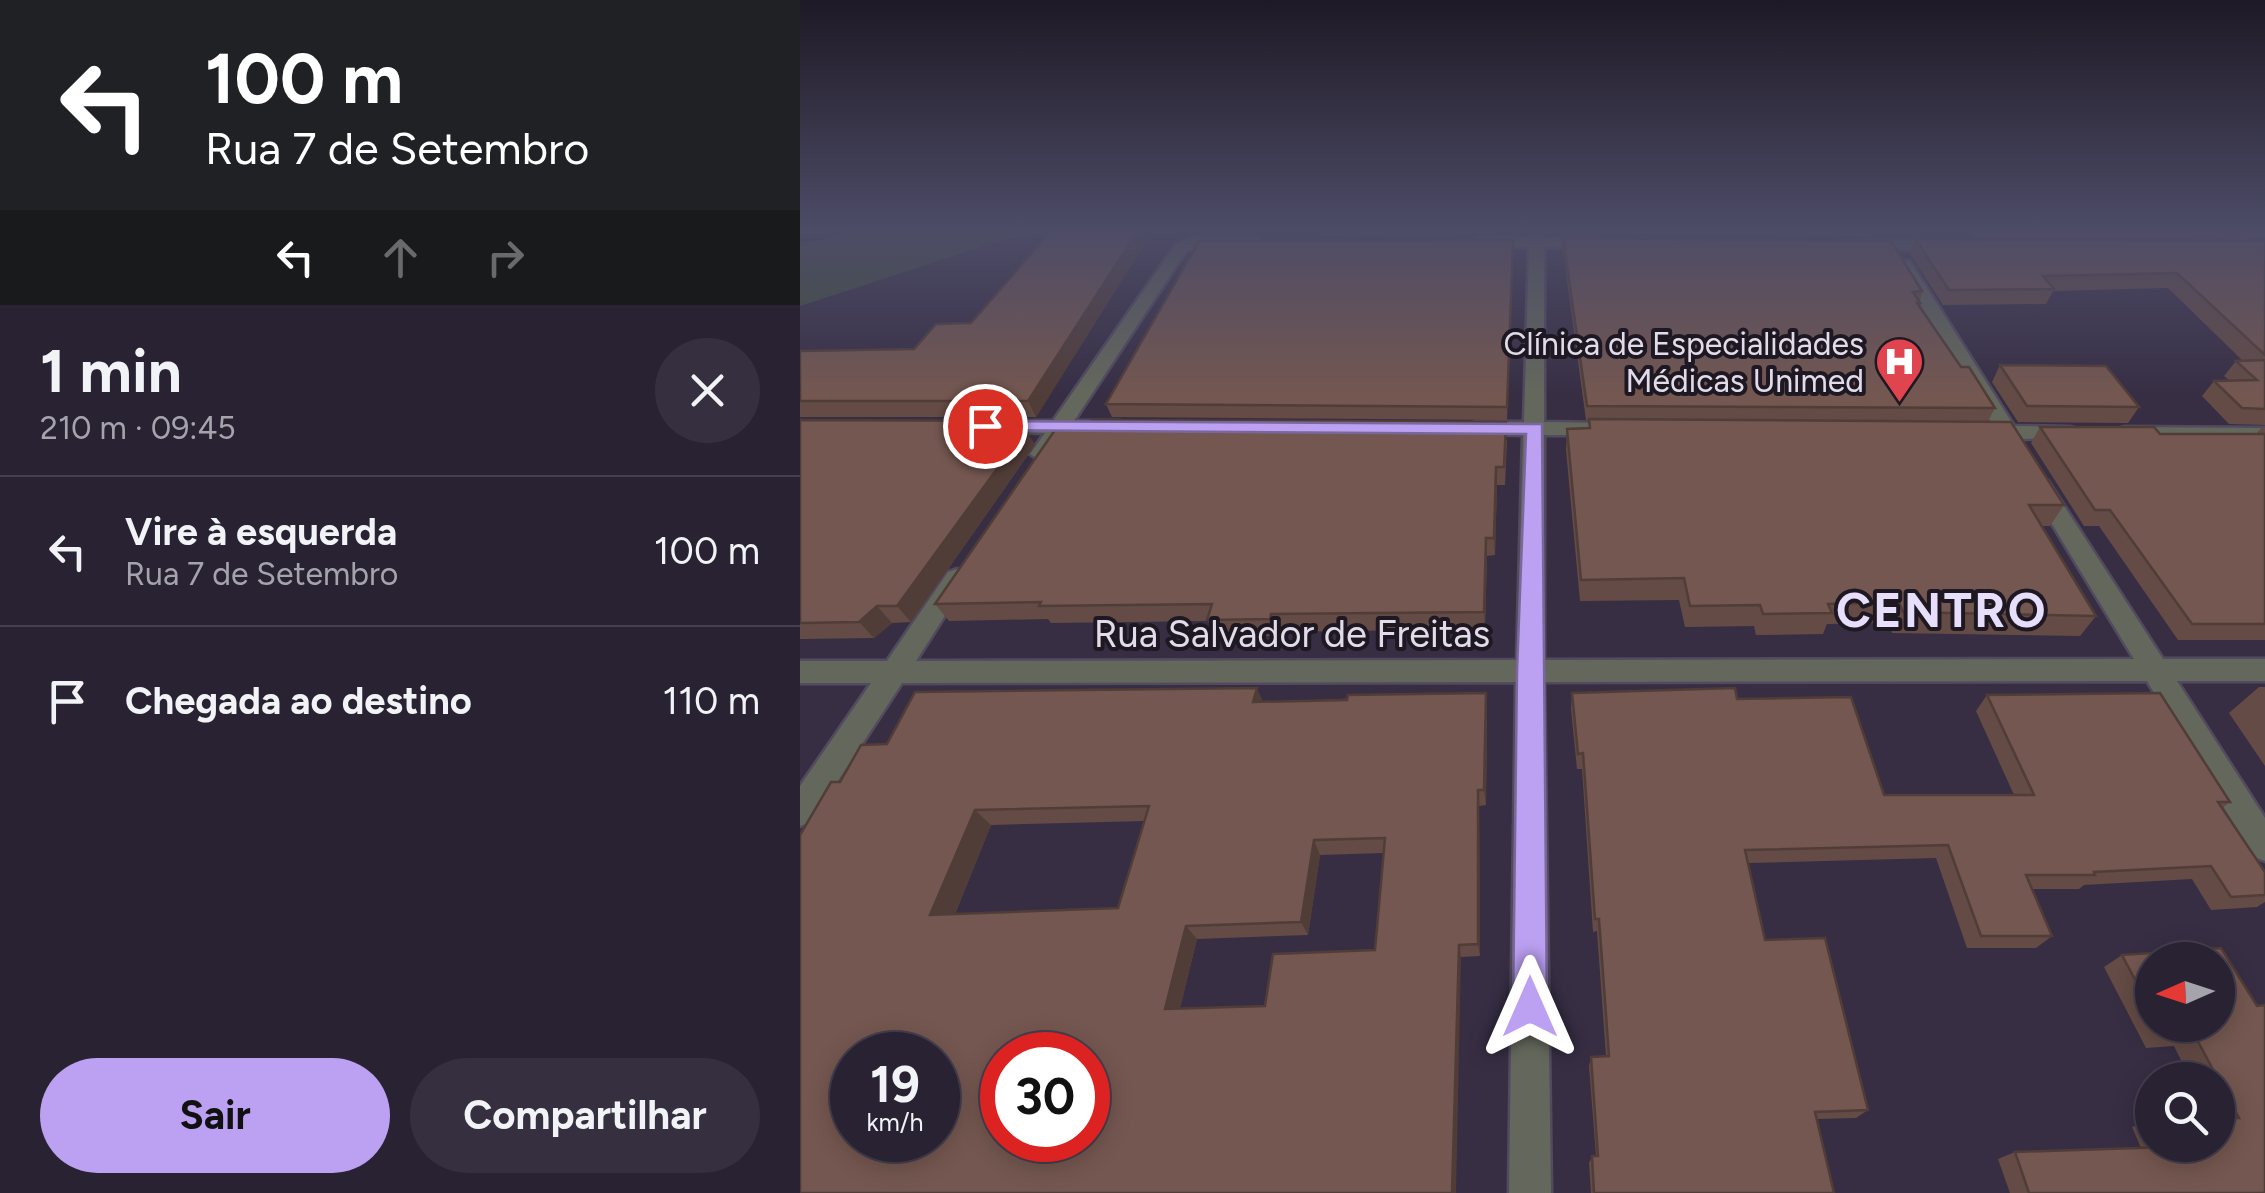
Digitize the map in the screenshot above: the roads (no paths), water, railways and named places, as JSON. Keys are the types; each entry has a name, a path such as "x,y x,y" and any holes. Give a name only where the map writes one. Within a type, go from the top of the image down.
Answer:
{"street":[{"path":"1026,476 1156,285"},
{"path":"1530,1193 1530,671 1537,285"},
{"path":"1917,285 2265,846"},
{"path":"959,426 1138,427"},
{"path":"1456,428 1614,429"},
{"path":"1968,432 2265,434"},
{"path":"800,812 971,558"},
{"name":"Rua Salvador de Freitas","path":"800,672 2265,670"}],"place":[{"name":"Clínica de Especialidades Médicas Unimed","path":"1899,404"}],"district":[{"name":"CENTRO","path":"1942,610"}]}
